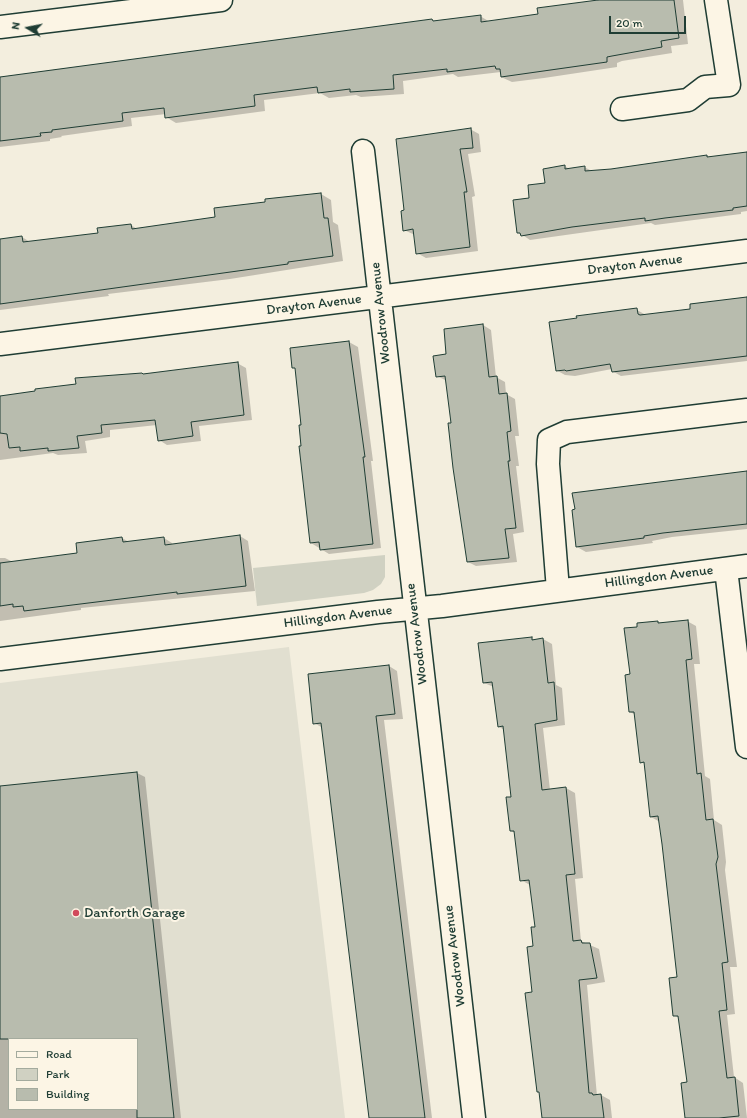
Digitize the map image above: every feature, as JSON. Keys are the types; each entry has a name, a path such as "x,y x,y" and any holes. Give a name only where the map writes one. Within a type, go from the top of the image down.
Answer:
{"street":[{"path":"0,27 221,0"},
{"path":"622,109 688,100 705,87 729,85 716,0"},
{"name":"Woodrow Avenue","path":"363,151 414,609 474,1118"},
{"name":"Drayton Avenue","path":"0,344 747,251"},
{"path":"558,590 548,464 548,440 567,432 747,410"},
{"path":"737,567 747,747"},
{"name":"Hillingdon Avenue","path":"0,659 378,612 414,609 737,567"}],"shaded area":[{"path":"289,647 345,1118 0,1118 0,683"}],"green space":[{"path":"385,555 385,577 381,584 373,590 364,593 257,606 253,568"}],"building":[{"path":"598,0 674,0 679,38 661,41 662,47 607,57 607,62 501,77 500,69 496,69 495,66 447,72 447,69 393,75 394,89 350,92 350,89 318,93 317,87 254,95 255,106 165,118 164,108 122,113 123,121 52,130 52,132 40,133 41,136 0,141 0,77 432,19 433,21 481,15 481,22 538,14 537,8"},
{"path":"471,128 473,148 460,149 467,192 464,192 470,247 416,254 413,229 403,231 401,211 404,210 396,139"},
{"path":"747,152 747,206 733,208 733,210 645,221 645,218 572,227 521,236 520,233 517,233 513,200 529,198 528,185 545,183 543,169 565,165 565,169 585,166 585,171 611,169 707,155 707,157"},
{"path":"321,193 324,218 328,218 333,256 288,262 288,264 0,304 0,239 22,236 23,242 98,233 97,228 131,224 132,229 215,217 214,208 265,202 265,199"},
{"path":"747,297 747,356 612,372 610,364 566,371 556,371 549,322 577,318 576,316 637,308 638,314 640,315 690,309 690,304"},
{"path":"483,324 489,377 497,376 499,394 507,393 511,431 507,432 510,461 508,461 516,528 505,529 509,558 467,562 453,468 448,423 451,423 445,376 436,377 433,356 446,354 444,329"},
{"path":"349,341 365,457 363,457 373,544 320,550 319,542 310,543 299,446 301,446 299,425 301,425 295,368 292,368 290,348"},
{"path":"238,362 244,415 191,422 193,436 158,441 155,420 101,425 102,433 77,436 79,448 48,451 48,448 20,451 20,447 9,448 7,434 0,433 0,396 35,391 35,389 76,384 75,378 143,374"},
{"path":"747,471 747,524 663,533 644,536 644,538 576,547 572,510 575,509 572,493"},
{"path":"240,535 246,586 177,594 177,592 24,611 23,606 13,607 13,604 0,606 0,563 77,553 76,543 122,537 123,542 164,537 165,545"},
{"path":"688,620 692,659 686,660 697,774 701,773 706,820 713,819 718,857 716,864 728,962 722,963 727,1010 719,1011 727,1078 735,1077 739,1116 719,1118 685,1118 681,1083 687,1082 678,1016 673,1016 669,978 677,977 662,844 658,816 650,817 644,762 640,763 634,712 629,712 625,675 630,674 624,628 637,627 637,623 658,621 658,623"},
{"path":"532,637 532,640 543,638 548,683 554,682 557,720 535,724 542,790 566,787 575,874 566,875 573,941 581,940 582,943 590,943 597,978 579,980 589,1093 592,1093 593,1095 601,1094 604,1118 542,1118 539,1092 537,1092 525,993 532,992 527,947 533,946 531,927 535,927 529,880 520,881 514,831 510,831 506,797 511,797 503,726 498,727 492,682 483,683 478,643"},
{"path":"389,665 395,714 376,716 425,1118 369,1118 321,723 313,724 308,674"},
{"name":"Danforth Garage","path":"137,772 174,1118 137,1118 138,1038 0,1039 0,786"}],"place":[{"name":"Danforth Garage","path":"76,913"}]}
